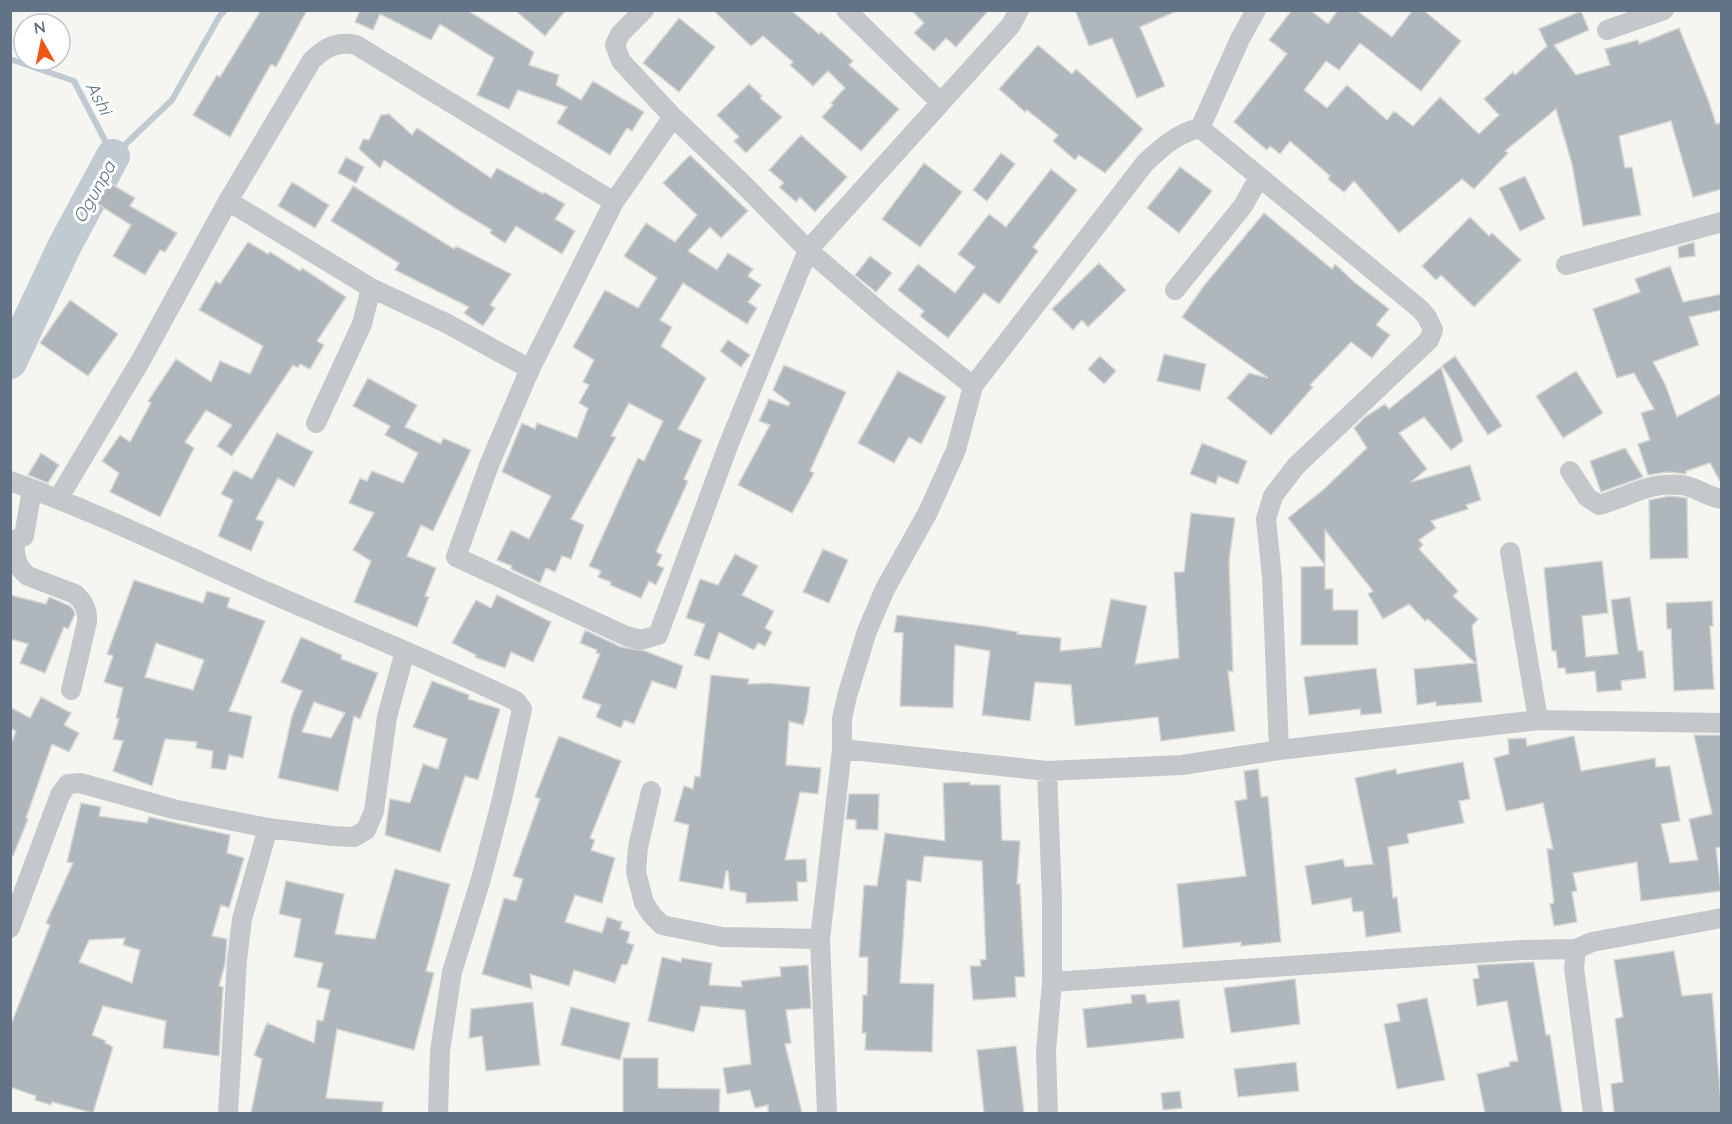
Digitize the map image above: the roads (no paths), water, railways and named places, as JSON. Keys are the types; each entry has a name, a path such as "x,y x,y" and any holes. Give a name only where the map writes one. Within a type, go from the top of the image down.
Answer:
{"street":[{"path":"645,10 620,34 615,45 621,61 673,117 808,250 885,316 974,386"},
{"path":"846,10 940,102"},
{"path":"673,117 614,202 530,369 489,465 456,557 626,636 641,640 651,639 658,635 728,446 808,250 1011,25 1019,10"},
{"path":"1200,128 1240,39 1256,10"},
{"path":"1607,30 1664,10"},
{"path":"58,499 141,360 228,201 312,60 333,44 356,45 614,202"},
{"path":"1200,128 1420,309 1433,330 1430,340 1296,466 1272,495 1266,519 1272,577 1279,750"},
{"path":"827,1113 820,939 842,749 842,718 867,632 885,589 928,512 956,450 974,386 1145,162 1166,144 1188,131 1200,128"},
{"path":"1175,290 1243,206 1259,177"},
{"path":"228,201 371,288 446,323 530,369"},
{"path":"1566,265 1722,222"},
{"path":"316,423 362,324 371,288"},
{"path":"1570,471 1587,497 1599,505 1619,500 1655,484 1684,485 1722,499"},
{"path":"10,481 58,499 405,651 516,701 522,709 481,879 452,972 440,1050 438,1113"},
{"path":"32,489 24,536 15,540 18,565 28,576 75,594 81,599 87,611 87,622 75,665 71,690"},
{"path":"1510,552 1538,720"},
{"path":"10,928 60,795 68,784 80,783 173,809 268,828 354,837 366,830 374,810 387,717 405,651"},
{"path":"842,749 1047,771 1182,765 1279,750 1538,720 1722,723"},
{"path":"1047,771 1052,899 1052,982 1046,1051 1048,1113"},
{"path":"651,791 638,847 636,873 644,903 651,915 662,925 723,938 820,939"},
{"path":"228,1113 237,960 242,919 268,828"},
{"path":"1052,982 1522,950 1576,949 1592,942 1722,918"},
{"path":"1576,949 1574,968 1593,1113"}],"waterway":[{"name":"Ogunpa","path":"10,59 74,81 113,156 172,100 225,10"},
{"name":"Ogunpa","path":"10,362 65,245 113,156"}],"water label":[{"name":"Ashi","path":"99,98"}]}
